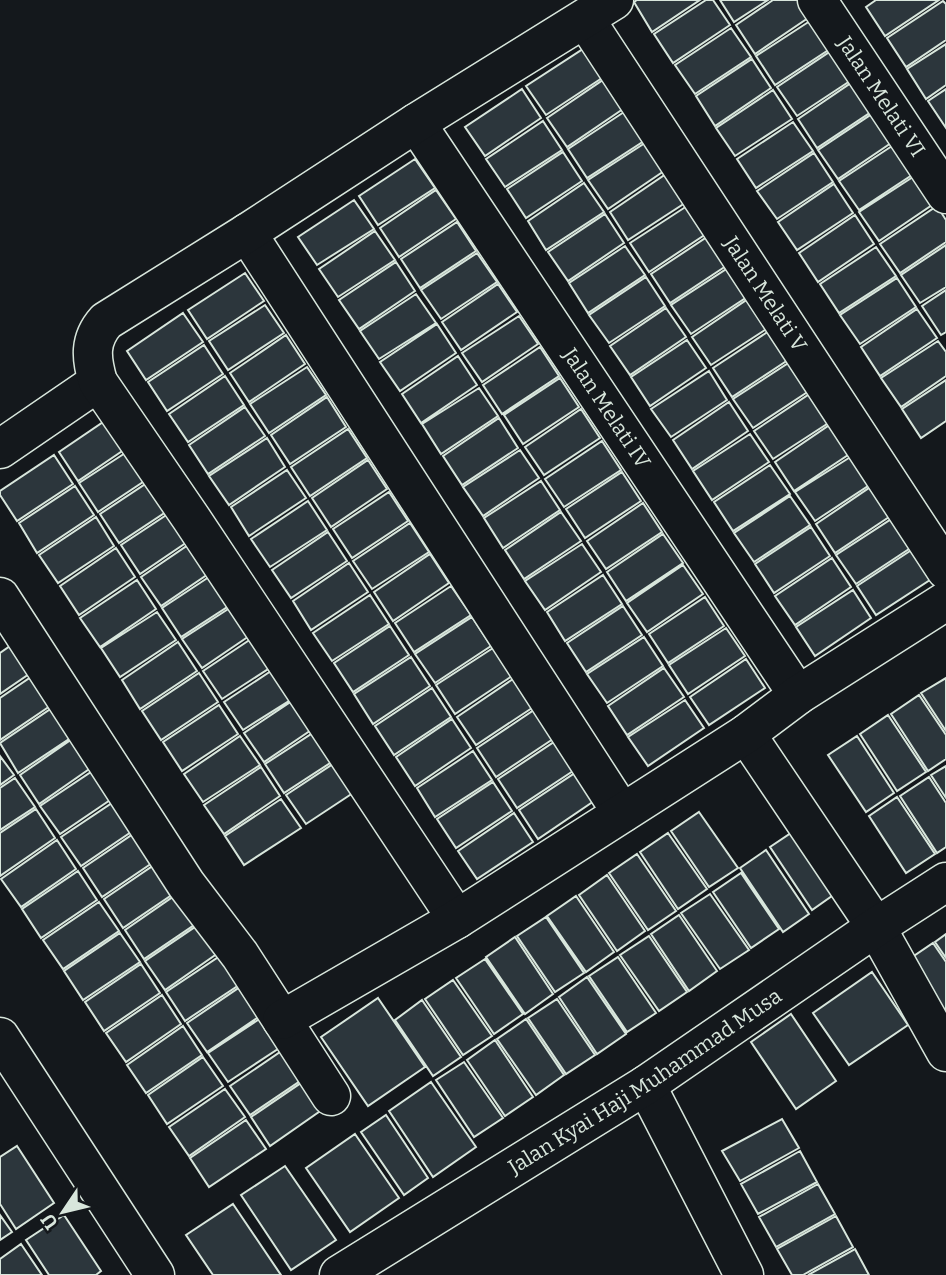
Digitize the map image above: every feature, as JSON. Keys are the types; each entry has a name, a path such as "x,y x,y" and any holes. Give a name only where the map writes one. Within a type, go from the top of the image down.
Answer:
{"street":[{"name":"Jalan Melati VI","path":"817,0 946,194"},
{"path":"457,919 98,382 92,362 93,344 98,330 106,321 416,123 600,10"},
{"name":"Jalan Melati V","path":"600,10 946,569"},
{"name":"Jalan Melati IV","path":"416,123 799,695"},
{"path":"247,233 622,813"},
{"path":"0,449 98,382"},
{"path":"0,597 186,884 240,955 331,1096"},
{"path":"282,1020 457,919 746,734 799,695 946,601"},
{"path":"746,734 876,927 946,1052"},
{"name":"Jalan Kyai Haji Muhammad Musa","path":"339,1275 646,1085 946,882"},
{"path":"0,1037 155,1275"},
{"path":"646,1085 744,1275"}],"building":[{"path":"700,0 652,32 634,2"},
{"path":"706,0 713,0 730,25 673,63 654,34"},
{"path":"720,0 768,0 734,22"},
{"path":"773,0 801,0 811,16 755,54 736,25"},
{"path":"876,0 939,0 885,36 866,7"},
{"path":"943,1 946,4 946,40 906,67 887,38"},
{"path":"813,19 833,47 775,85 756,56"},
{"path":"731,28 751,57 695,94 675,65"},
{"path":"946,44 946,85 926,99 907,69"},
{"path":"583,49 602,78 546,115 526,86"},
{"path":"834,49 853,79 797,116 777,87"},
{"path":"752,59 771,88 715,126 696,96"},
{"path":"603,80 623,109 567,147 547,118"},
{"path":"854,81 874,110 817,148 798,119"},
{"path":"522,89 541,118 485,156 465,127"},
{"path":"946,89 946,128 928,101"},
{"path":"773,90 792,119 735,156 716,128"},
{"path":"624,112 644,141 587,178 568,149"},
{"path":"875,112 894,141 838,179 818,150"},
{"path":"543,121 562,150 505,187 486,159"},
{"path":"793,122 813,151 756,188 737,159"},
{"path":"645,143 664,171 608,209 588,180"},
{"path":"895,144 915,173 859,210 839,181"},
{"path":"563,152 582,181 526,218 507,189"},
{"path":"814,153 833,182 777,219 757,191"},
{"path":"415,159 435,188 378,225 359,196"},
{"path":"666,174 685,203 628,240 610,212"},
{"path":"916,175 935,203 879,241 859,212"},
{"path":"584,183 604,212 546,250 528,221"},
{"path":"834,184 853,213 797,250 778,222"},
{"path":"436,190 456,219 399,257 380,228"},
{"path":"354,200 374,229 317,265 298,237"},
{"path":"687,206 706,234 649,272 630,243"},
{"path":"937,206 946,220 946,242 900,273 880,244"},
{"path":"605,214 624,243 568,281 548,252"},
{"path":"855,215 874,244 818,282 799,253"},
{"path":"457,222 476,251 420,288 401,259"},
{"path":"375,231 395,260 338,297 319,269"},
{"path":"707,237 726,266 670,303 651,274"},
{"path":"946,245 946,287 920,303 901,275"},
{"path":"625,246 645,275 588,313 569,283"},
{"path":"876,247 896,276 839,313 820,284"},
{"path":"477,253 497,282 441,319 421,290"},
{"path":"396,262 415,291 359,329 339,300"},
{"path":"728,268 747,297 691,334 671,305"},
{"path":"245,273 264,301 207,339 188,310"},
{"path":"646,277 665,306 609,343 589,315"},
{"path":"897,278 916,307 860,344 840,315"},
{"path":"498,284 517,312 461,350 442,322"},
{"path":"946,290 946,332 941,335 922,306"},
{"path":"416,294 436,323 379,359 360,331"},
{"path":"748,299 768,328 711,365 692,337"},
{"path":"265,305 284,333 228,370 209,341"},
{"path":"666,308 686,337 630,375 610,346"},
{"path":"917,309 937,338 880,376 861,347"},
{"path":"183,313 203,342 146,380 127,351"},
{"path":"519,316 538,344 482,382 462,353"},
{"path":"437,324 456,353 400,391 380,362"},
{"path":"769,331 788,360 732,397 713,368"},
{"path":"286,335 305,364 249,402 230,373"},
{"path":"687,340 706,368 650,406 631,377"},
{"path":"938,341 946,352 946,376 901,407 881,378"},
{"path":"204,345 223,374 167,411 148,382"},
{"path":"540,347 559,376 502,414 483,385"},
{"path":"458,356 477,385 421,423 402,394"},
{"path":"790,362 809,391 753,428 733,399"},
{"path":"307,367 326,395 269,433 250,404"},
{"path":"709,371 727,400 671,437 651,409"},
{"path":"225,376 244,405 188,442 169,414"},
{"path":"560,378 579,407 523,444 504,415"},
{"path":"946,380 946,421 921,438 902,409"},
{"path":"479,388 498,416 441,454 422,424"},
{"path":"811,393 830,422 773,459 754,431"},
{"path":"327,397 346,427 290,464 271,435"},
{"path":"729,402 748,431 692,469 673,440"},
{"path":"245,407 265,436 208,474 189,445"},
{"path":"581,409 600,438 544,475 525,447"},
{"path":"115,414 134,443 78,481 59,452"},
{"path":"499,418 518,448 462,485 443,456"},
{"path":"831,424 851,453 794,491 775,462"},
{"path":"348,429 367,458 310,496 291,467"},
{"path":"750,434 769,462 712,500 693,471"},
{"path":"267,438 285,467 229,505 209,476"},
{"path":"602,441 621,470 564,507 545,479"},
{"path":"136,446 155,474 98,512 79,483"},
{"path":"520,450 539,478 483,516 463,487"},
{"path":"54,455 73,484 17,521 0,491"},
{"path":"852,456 871,484 815,521 795,492"},
{"path":"368,460 387,489 331,527 312,498"},
{"path":"770,465 790,494 733,531 714,502"},
{"path":"287,470 306,498 249,536 231,507"},
{"path":"622,472 641,501 585,538 566,509"},
{"path":"156,477 175,506 119,543 100,514"},
{"path":"541,481 560,510 503,548 484,518"},
{"path":"75,486 94,515 37,553 19,523"},
{"path":"872,486 892,515 835,553 816,524"},
{"path":"389,492 408,521 352,558 333,529"},
{"path":"790,496 810,525 754,562 734,533"},
{"path":"308,501 327,530 270,567 251,539"},
{"path":"643,503 662,532 606,569 587,541"},
{"path":"177,508 196,536 140,574 121,545"},
{"path":"561,512 581,541 524,579 505,550"},
{"path":"96,517 114,546 58,583 39,555"},
{"path":"893,518 912,547 856,584 836,555"},
{"path":"410,523 429,552 372,589 353,561"},
{"path":"811,527 830,556 774,593 755,564"},
{"path":"328,532 347,561 291,598 272,570"},
{"path":"663,534 683,563 626,601 607,572"},
{"path":"197,539 217,568 161,606 141,577"},
{"path":"582,544 601,572 545,610 525,581"},
{"path":"116,548 135,577 79,615 60,586"},
{"path":"913,549 933,578 876,615 857,586"},
{"path":"430,554 449,583 393,621 374,592"},
{"path":"832,558 851,587 795,625 775,596"},
{"path":"349,563 368,592 311,630 293,601"},
{"path":"683,565 703,594 647,632 627,603"},
{"path":"218,571 238,600 181,637 162,608"},
{"path":"603,575 622,604 565,641 547,612"},
{"path":"137,580 156,609 100,647 80,618"},
{"path":"451,586 471,615 414,652 395,623"},
{"path":"853,590 871,618 815,656 796,627"},
{"path":"370,595 389,624 332,661 313,633"},
{"path":"705,597 724,626 668,663 649,634"},
{"path":"239,602 258,630 202,668 182,639"},
{"path":"623,606 642,635 586,672 567,643"},
{"path":"157,612 176,640 120,677 101,648"},
{"path":"472,617 491,646 435,683 415,654"},
{"path":"390,626 409,655 353,692 334,663"},
{"path":"726,628 745,656 688,694 669,665"},
{"path":"260,633 279,662 222,699 203,671"},
{"path":"644,637 663,666 607,703 587,674"},
{"path":"178,642 197,671 140,709 122,680"},
{"path":"13,644 32,672 0,694 0,653"},
{"path":"493,648 512,676 455,714 436,685"},
{"path":"411,657 430,686 373,724 354,694"},
{"path":"746,659 765,688 709,725 690,697"},
{"path":"280,665 300,694 243,730 224,702"},
{"path":"664,668 684,697 627,735 608,706"},
{"path":"199,673 218,702 161,740 142,711"},
{"path":"34,675 53,704 0,740 0,698"},
{"path":"946,678 946,731 921,693"},
{"path":"513,679 532,708 476,745 457,717"},
{"path":"432,688 451,717 394,755 375,726"},
{"path":"301,695 320,724 264,762 244,733"},
{"path":"919,695 946,735 946,759 928,771 891,714"},
{"path":"685,700 704,728 648,766 628,737"},
{"path":"219,705 238,734 182,771 163,742"},
{"path":"55,706 75,735 18,773 0,743"},
{"path":"534,710 553,739 496,777 477,748"},
{"path":"888,715 926,772 897,791 860,734"},
{"path":"452,719 471,748 415,786 396,757"},
{"path":"322,727 341,756 284,793 265,764"},
{"path":"240,736 260,765 203,802 184,774"},
{"path":"857,736 894,793 866,812 828,755"},
{"path":"75,737 95,765 39,804 20,775"},
{"path":"554,742 573,771 517,808 498,779"},
{"path":"473,751 492,780 435,817 417,788"},
{"path":"0,756 14,775 0,785"},
{"path":"342,758 362,787 306,824 286,795"},
{"path":"946,766 946,798 931,775"},
{"path":"261,767 280,796 224,834 204,805"},
{"path":"97,768 116,796 60,834 40,806"},
{"path":"575,773 594,801 538,839 519,810"},
{"path":"929,777 946,803 946,847 937,853 900,796"},
{"path":"15,778 35,807 0,830 0,788"},
{"path":"493,782 512,811 456,848 437,819"},
{"path":"897,797 935,854 906,873 869,816"},
{"path":"118,799 137,828 81,866 61,837"},
{"path":"281,799 301,828 244,865 225,836"},
{"path":"36,809 55,838 0,876 0,833"},
{"path":"699,812 738,868 709,887 671,831"},
{"path":"514,813 533,842 477,879 458,851"},
{"path":"797,829 839,891 812,910 770,847"},
{"path":"139,830 158,859 102,897 83,868"},
{"path":"668,833 707,889 678,909 640,852"},
{"path":"57,840 76,869 21,907 1,879"},
{"path":"766,850 809,914 783,932 740,868"},
{"path":"637,854 676,911 648,930 609,873"},
{"path":"160,861 179,890 123,928 104,899"},
{"path":"78,871 97,900 41,938 22,909"},
{"path":"741,873 779,929 751,948 713,892"},
{"path":"607,875 645,931 617,951 579,895"},
{"path":"180,892 200,921 144,959 125,930"},
{"path":"710,894 749,950 720,969 681,913"},
{"path":"576,896 614,952 586,972 547,916"},
{"path":"99,902 119,931 63,969 43,940"},
{"path":"679,915 717,971 689,991 651,934"},
{"path":"546,917 584,973 555,992 517,936"},
{"path":"201,923 221,951 165,990 145,961"},
{"path":"120,933 140,962 83,1000 64,971"},
{"path":"946,934 946,958 935,942"},
{"path":"649,936 687,992 659,1011 620,955"},
{"path":"515,937 553,994 525,1014 486,957"},
{"path":"933,943 946,962 946,1017 905,962"},
{"path":"223,954 242,983 185,1021 166,992"},
{"path":"618,957 656,1013 627,1032 589,976"},
{"path":"485,959 523,1014 494,1034 456,978"},
{"path":"141,964 160,993 104,1031 85,1002"},
{"path":"872,972 908,1025 849,1065 813,1013"},
{"path":"587,977 626,1034 597,1054 559,997"},
{"path":"453,980 492,1036 463,1055 425,999"},
{"path":"243,985 263,1014 207,1052 187,1023"},
{"path":"162,995 181,1024 126,1062 106,1033"},
{"path":"378,998 425,1067 368,1106 321,1037"},
{"path":"557,999 595,1055 566,1074 528,1018"},
{"path":"422,1000 461,1057 433,1076 395,1020"},
{"path":"791,1014 836,1081 796,1109 751,1042"},
{"path":"264,1016 284,1045 228,1082 208,1053"},
{"path":"526,1019 564,1075 536,1095 497,1039"},
{"path":"183,1026 202,1055 146,1093 127,1065"},
{"path":"495,1040 533,1097 505,1116 467,1060"},
{"path":"286,1048 306,1077 250,1115 230,1086"},
{"path":"203,1057 223,1086 167,1124 148,1095"},
{"path":"464,1062 503,1118 474,1137 436,1080"},
{"path":"307,1079 326,1107 270,1146 251,1117"},
{"path":"431,1082 476,1147 433,1177 389,1111"},
{"path":"225,1089 245,1117 189,1156 169,1127"},
{"path":"386,1115 428,1178 404,1195 361,1132"},
{"path":"782,1119 799,1148 740,1181 722,1151"},
{"path":"246,1120 266,1149 209,1187 190,1158"},
{"path":"355,1134 399,1198 350,1232 306,1168"},
{"path":"17,1146 54,1203 16,1229 0,1204 0,1157"},
{"path":"800,1151 817,1182 758,1214 741,1184"},
{"path":"285,1166 336,1240 291,1270 241,1195"},
{"path":"818,1184 835,1214 776,1247 759,1217"},
{"path":"233,1204 281,1275 213,1275 186,1235"},
{"path":"0,1215 12,1232 0,1240"},
{"path":"64,1215 101,1271 96,1275 49,1275 26,1240"},
{"path":"836,1216 853,1247 803,1275 792,1275 777,1249"},
{"path":"21,1244 42,1275 0,1275 0,1259"},
{"path":"855,1249 869,1275 808,1275"}]}
